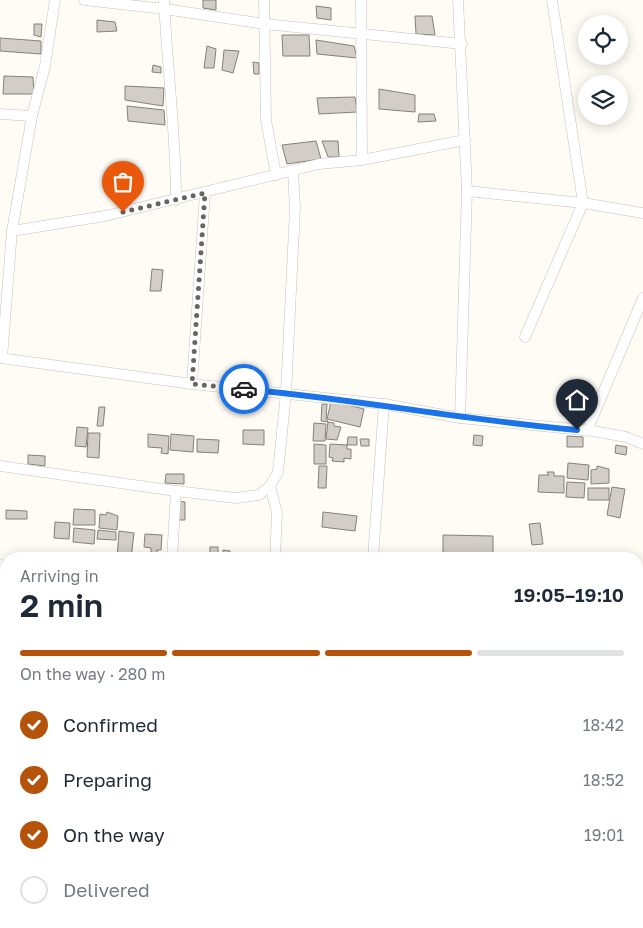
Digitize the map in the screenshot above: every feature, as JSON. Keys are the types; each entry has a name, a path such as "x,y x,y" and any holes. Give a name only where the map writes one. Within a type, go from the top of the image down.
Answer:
{"street":[{"path":"67,0 55,1 45,66 32,116 12,231 1,358 192,384 286,392 384,404 460,418 587,430 626,437 643,444"},
{"path":"84,0 164,4 265,24 462,44"},
{"path":"264,0 266,120 276,175"},
{"path":"361,0 362,160"},
{"path":"458,0 462,44 467,191 459,386 460,418"},
{"path":"525,337 583,203 552,0"},
{"path":"164,4 170,105 176,150 176,200"},
{"path":"0,114 32,116"},
{"path":"12,231 105,216 319,164 362,160 465,140"},
{"path":"0,466 236,498 259,495 270,486 278,472 286,392 295,208 293,171"},
{"path":"467,191 583,203 643,213"},
{"path":"192,384 205,193"},
{"path":"587,430 643,298"},
{"path":"373,552 384,404"},
{"path":"270,486 277,513 275,552"},
{"path":"172,552 176,491"}],"building":[{"path":"203,0 216,0 216,10 203,8"},
{"path":"316,6 331,8 331,20 317,18"},
{"path":"415,16 432,16 435,35 416,34"},
{"path":"97,20 115,22 117,31 97,32"},
{"path":"34,24 42,24 41,37 34,35"},
{"path":"282,35 309,35 310,56 283,56"},
{"path":"0,38 41,41 41,54 0,51"},
{"path":"316,40 354,46 357,58 317,54"},
{"path":"207,46 216,49 214,68 204,68"},
{"path":"224,50 239,51 233,73 222,70"},
{"path":"253,62 259,63 259,74 254,74"},
{"path":"153,65 161,67 161,73 152,72"},
{"path":"4,76 33,77 34,94 3,94"},
{"path":"125,86 164,88 163,106 125,100"},
{"path":"379,89 415,95 415,112 379,109"},
{"path":"355,97 357,112 319,114 317,98"},
{"path":"127,106 164,110 165,125 128,121"},
{"path":"419,114 434,114 436,121 418,122"},
{"path":"316,141 321,159 287,164 282,145"},
{"path":"322,141 338,141 339,157 328,157"},
{"path":"152,269 163,270 161,291 150,291"},
{"path":"331,401 364,409 360,427 327,419"},
{"path":"322,404 327,404 326,419 328,422 321,421"},
{"path":"99,407 105,407 103,426 97,426"},
{"path":"328,422 334,423 334,426 341,427 337,440 326,439"},
{"path":"314,423 326,424 325,441 313,441"},
{"path":"77,427 88,428 86,447 75,446"},
{"path":"243,430 264,430 264,445 243,444"},
{"path":"88,433 100,433 99,458 87,457"},
{"path":"148,434 169,436 168,454 161,453 162,448 148,447"},
{"path":"171,434 194,436 193,452 170,450"},
{"path":"474,435 483,436 482,446 473,445"},
{"path":"567,436 583,437 583,447 567,447"},
{"path":"348,437 357,437 357,445 347,445"},
{"path":"197,439 219,440 218,453 197,452"},
{"path":"360,439 369,439 369,446 361,446"},
{"path":"314,444 326,445 326,464 314,464"},
{"path":"330,444 347,445 347,449 351,449 351,459 344,458 344,462 332,461 333,458 329,457"},
{"path":"616,445 627,447 626,455 615,453"},
{"path":"28,455 45,456 45,466 28,464"},
{"path":"568,463 589,465 588,480 567,478"},
{"path":"319,466 327,466 326,488 318,488"},
{"path":"597,466 609,469 609,483 591,484 591,470 597,469"},
{"path":"547,472 554,472 554,476 564,476 564,493 538,492 539,475 549,475"},
{"path":"166,474 184,474 184,484 165,483"},
{"path":"567,482 585,483 584,498 566,497"},
{"path":"612,487 625,489 620,518 607,515"},
{"path":"588,488 609,488 609,500 588,500"},
{"path":"178,501 185,502 185,520 177,520"},
{"path":"74,509 95,510 95,525 73,525"},
{"path":"6,510 27,511 27,519 6,519"},
{"path":"107,512 118,516 117,530 99,528 100,514 106,515"},
{"path":"323,512 357,516 355,531 322,527"},
{"path":"55,522 70,523 69,539 54,538"},
{"path":"540,523 543,544 532,545 529,524"},
{"path":"74,528 95,530 94,544 73,542"},
{"path":"98,530 116,532 116,540 97,539"},
{"path":"119,531 134,533 132,552 118,552"},
{"path":"145,534 162,535 161,550 151,552 151,548 144,547"},
{"path":"443,535 493,536 493,552 443,552"},
{"path":"210,547 218,547 218,552 210,552"}],"way so far":[{"path":"123,212 205,193 192,384 244,389"}],"route":[{"path":"244,389 384,404 460,418 577,430"}]}
